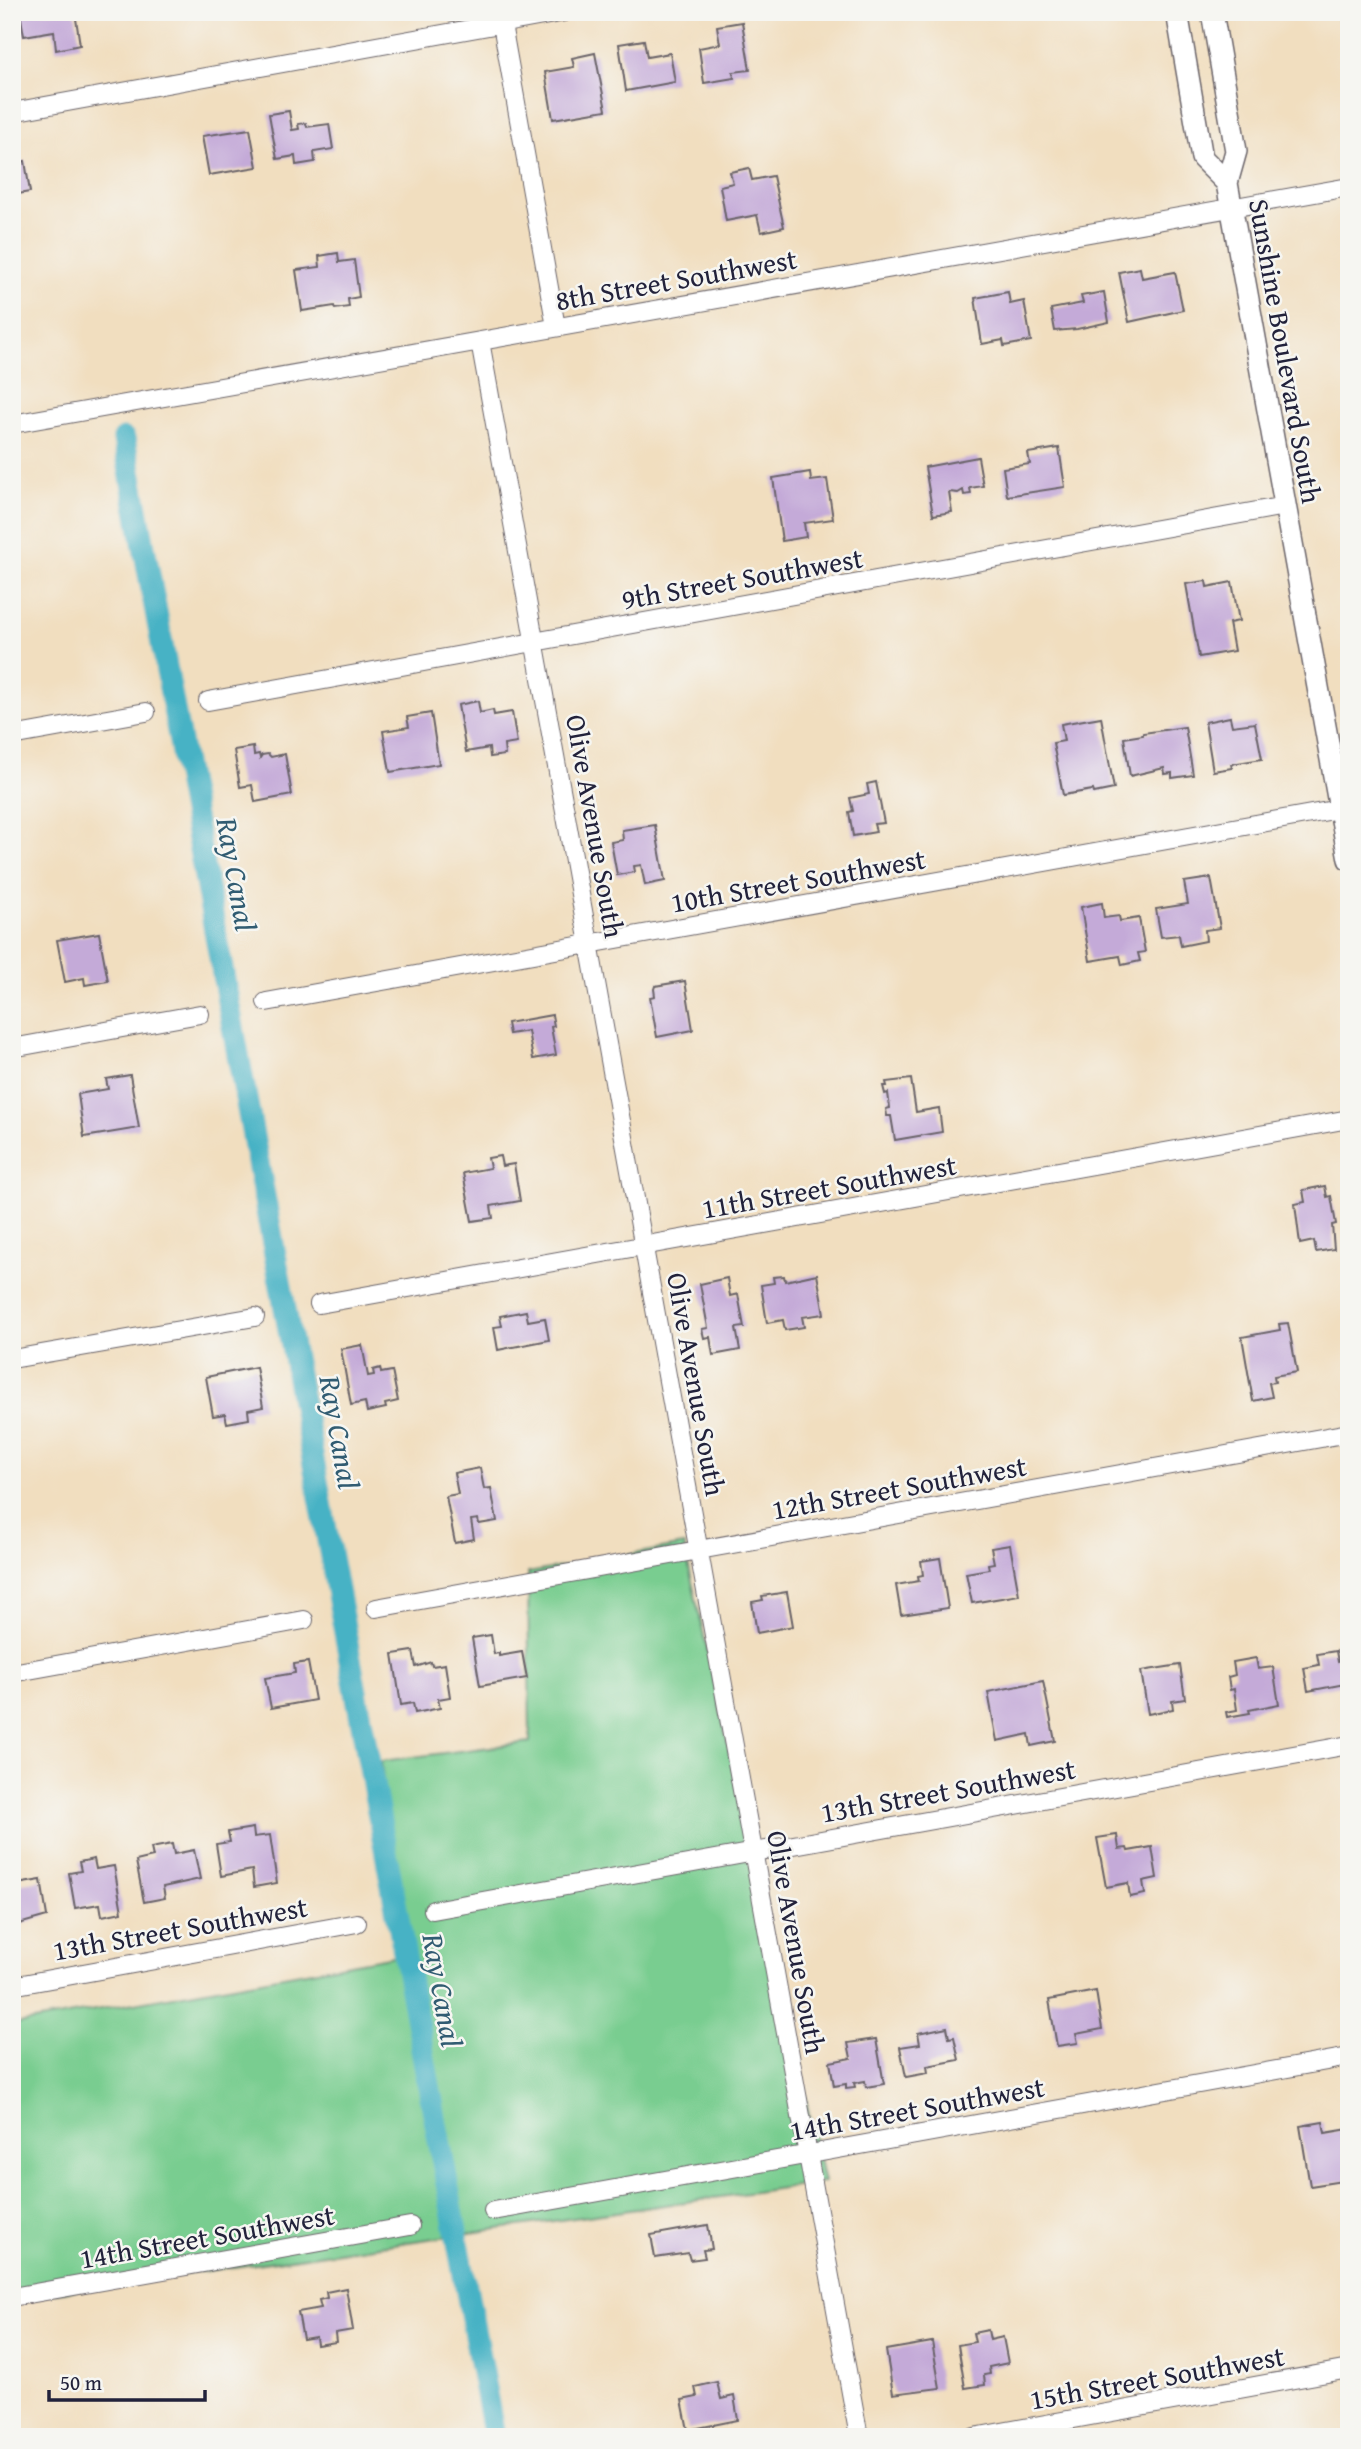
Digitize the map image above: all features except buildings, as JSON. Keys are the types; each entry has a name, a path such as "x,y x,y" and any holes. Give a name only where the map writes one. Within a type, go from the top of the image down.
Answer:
{"street":[{"path":"12,112 501,18 565,12"},
{"name":"Sunshine Boulevard South","path":"1177,12 1202,158 1227,183"},
{"name":"Sunshine Boulevard South","path":"1212,12 1236,151 1227,183 1349,859"},
{"path":"501,18 556,327"},
{"name":"8th Street Southwest","path":"12,424 1341,188"},
{"name":"Olive Avenue South","path":"480,341 859,2437"},
{"name":"9th Street Southwest","path":"208,701 1285,506"},
{"path":"12,736 146,712"},
{"name":"10th Street Southwest","path":"266,1002 1339,809"},
{"path":"12,1048 200,1014"},
{"name":"11th Street Southwest","path":"318,1304 1349,1119"},
{"path":"12,1359 256,1317"},
{"name":"12th Street Southwest","path":"376,1608 1349,1433"},
{"path":"12,1673 304,1620"},
{"name":"13th Street Southwest","path":"433,1910 1349,1745"},
{"name":"13th Street Southwest","path":"12,1986 357,1923"},
{"name":"14th Street Southwest","path":"494,2211 1349,2057"},
{"name":"14th Street Southwest","path":"12,2297 410,2226"},
{"name":"15th Street Southwest","path":"974,2437 1349,2369"}],"green space":[{"path":"684,1545 824,2182 12,2299 12,2025 400,1955 381,1761 530,1742 528,1573"}],"waterway":[{"path":"1348,12 1349,17"},
{"name":"Ray Canal","path":"124,439 494,2437"}]}
